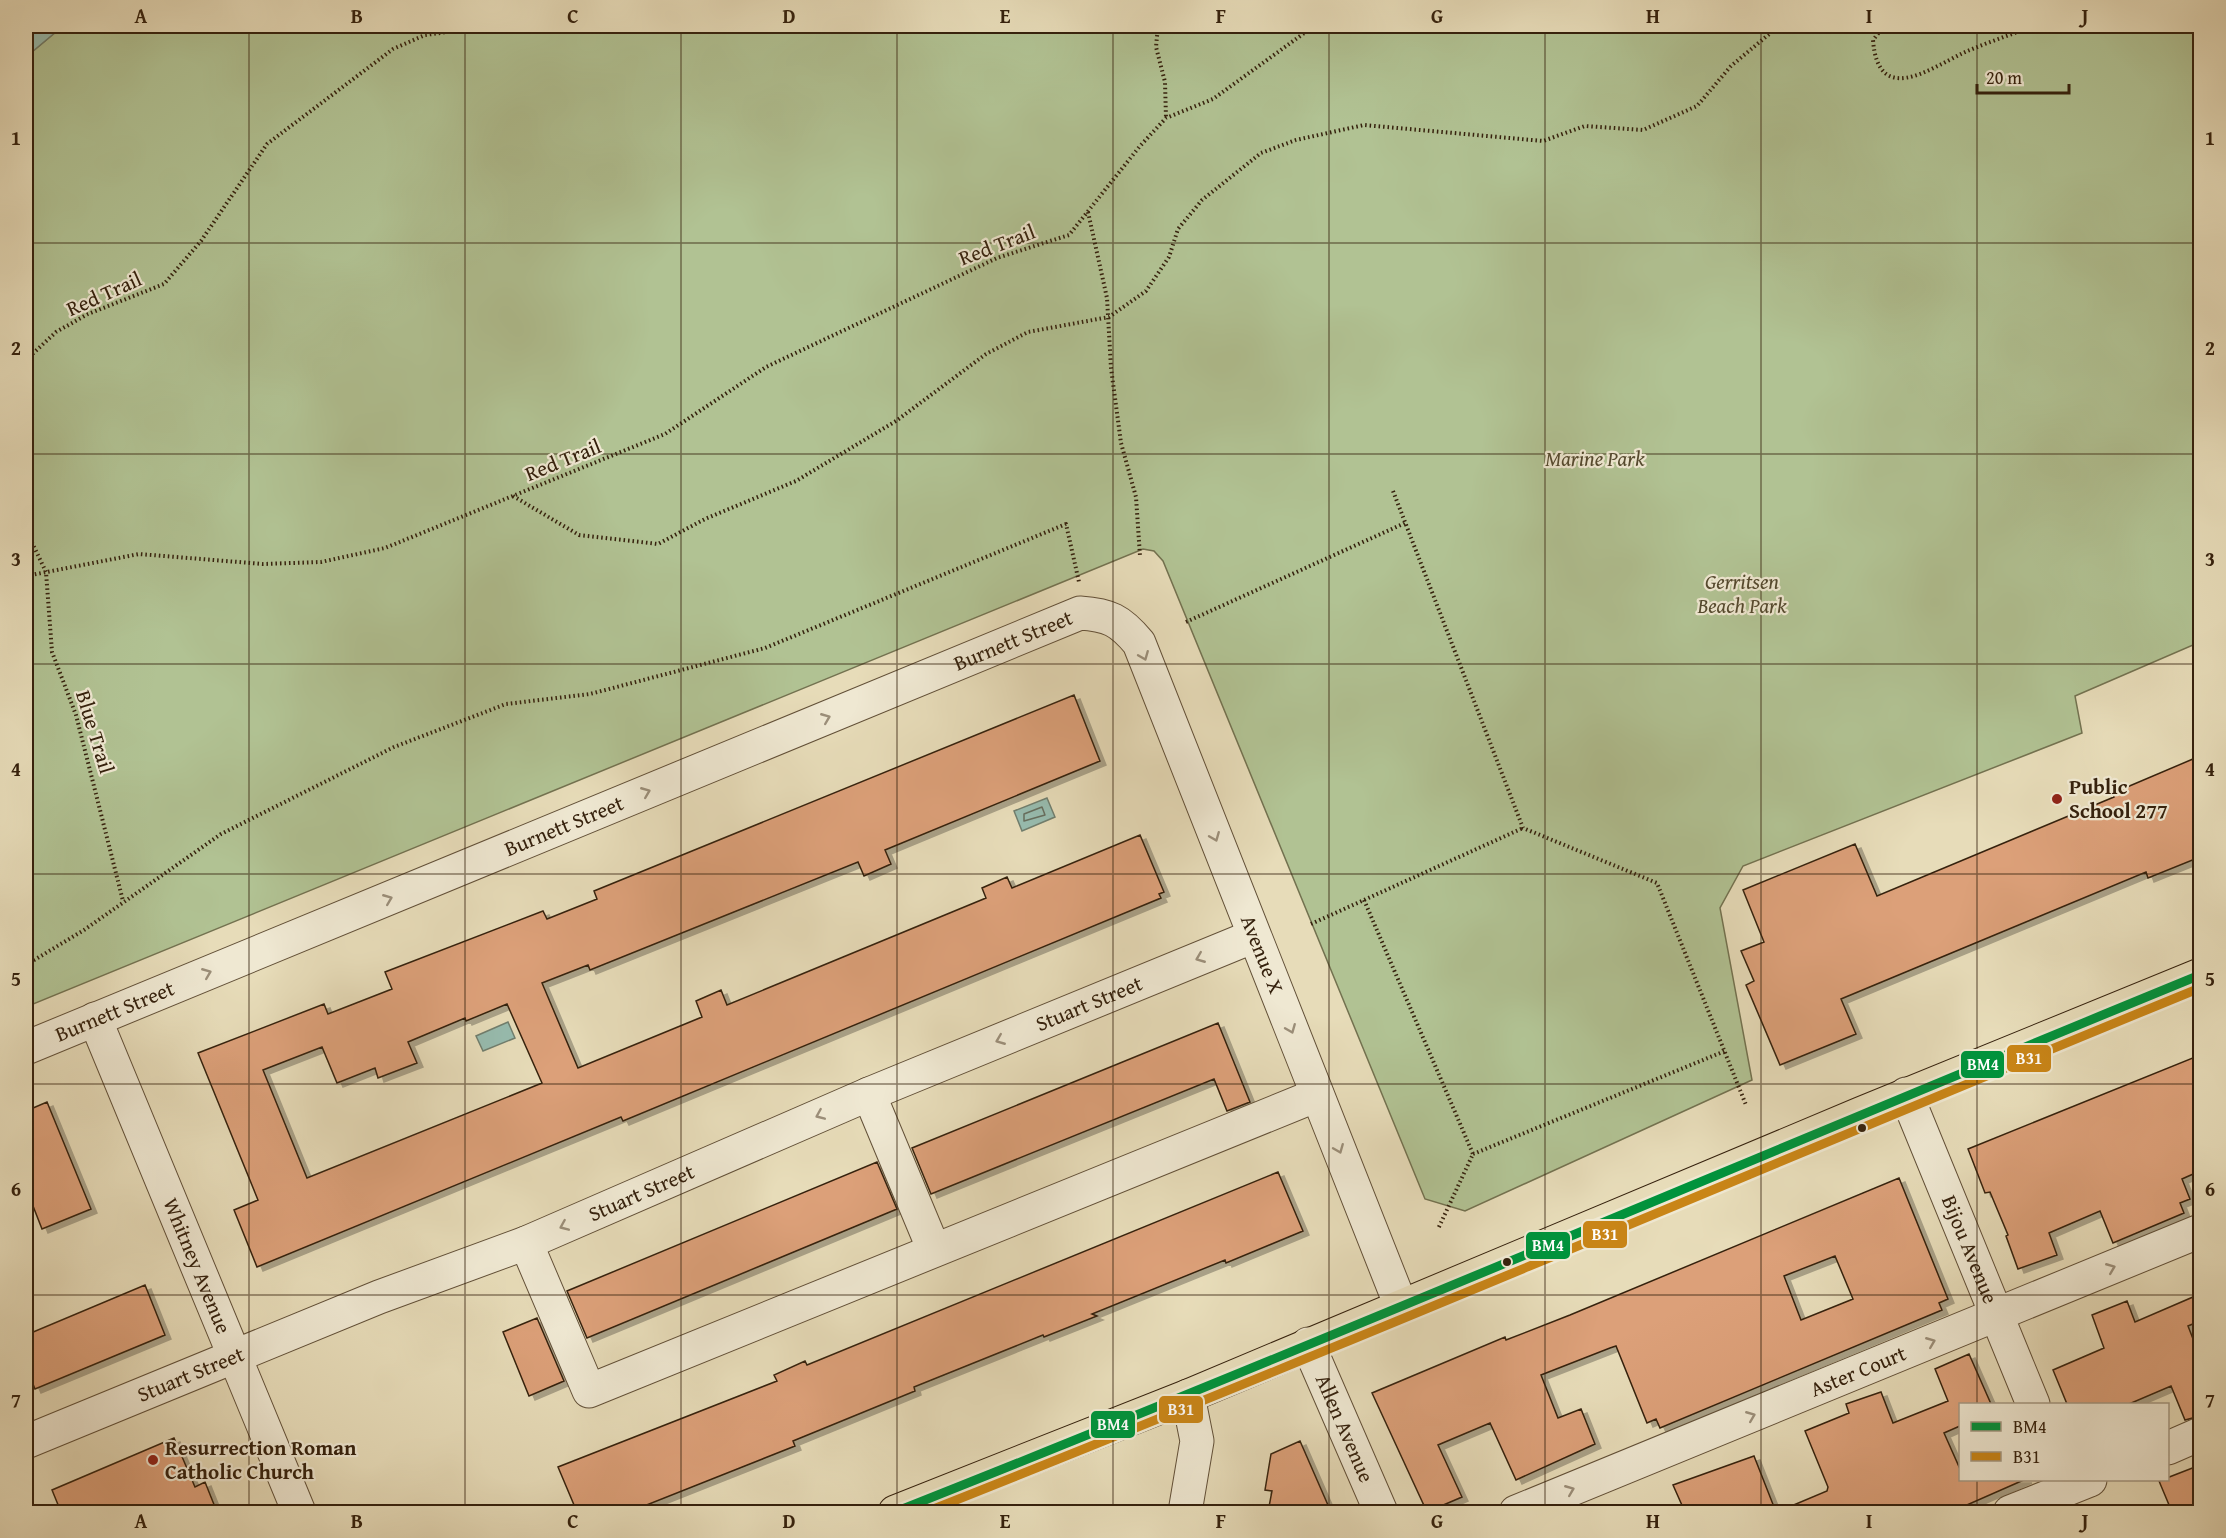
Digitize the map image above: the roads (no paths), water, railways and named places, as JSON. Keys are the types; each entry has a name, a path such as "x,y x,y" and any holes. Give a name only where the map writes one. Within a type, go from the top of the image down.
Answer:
{"main road":[{"path":"895,1512 1188,1396 1906,1094 2200,975"}],"street":[{"name":"Burnett Street","path":"26,1048 1080,613 1104,615"},
{"name":"Avenue X","path":"1104,615 1126,628 1139,643 1401,1306"},
{"name":"Stuart Street","path":"26,1442 380,1297 526,1243 869,1094 1254,936"},
{"name":"Whitney Avenue","path":"95,1019 299,1512"},
{"path":"869,1094 934,1250"},
{"name":"Bijou Avenue","path":"1906,1094 2033,1403"},
{"path":"526,1243 589,1391 1317,1095"},
{"name":"Aster Court","path":"1516,1512 2200,1231"},
{"name":"Allen Avenue","path":"1308,1344 1382,1512"},
{"path":"1185,1512 1197,1442 1188,1396"},
{"path":"2169,1448 2200,1434"},
{"path":"2010,1512 2075,1490"}],"water":[{"path":"26,26 63,26 26,57"},
{"path":"1047,798 1055,817 1022,831 1014,811"},
{"path":"508,1022 515,1038 483,1051 476,1036"}],"place":[{"name":"Public School 277","path":"2057,799"},
{"name":"Resurrection Roman Catholic Church","path":"153,1460"}],"park label":[{"name":"Marine Park","path":"1595,459"},
{"name":"Gerritsen Beach Park","path":"1742,594"}]}
